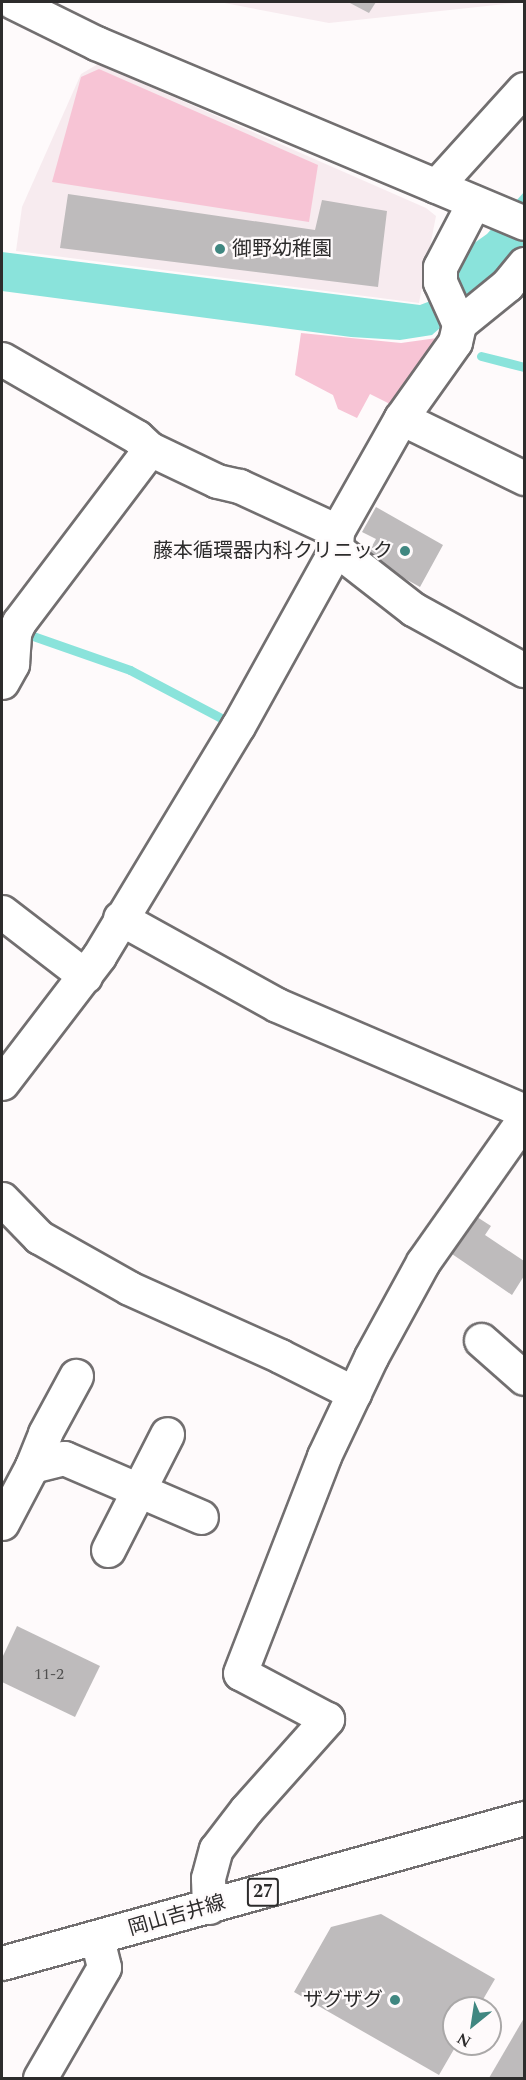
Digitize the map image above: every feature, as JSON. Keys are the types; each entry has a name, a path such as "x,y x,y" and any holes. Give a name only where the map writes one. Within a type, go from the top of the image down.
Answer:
{"street":[{"path":"2,1083 85,975 238,726 401,418 455,342 458,322 440,282 440,267 500,213 96,43 13,2"},
{"path":"436,186 525,89"},
{"path":"458,322 507,285 525,264"},
{"path":"2,359 137,437 150,449 217,481 239,486 337,540 413,609 525,670"},
{"path":"401,418 525,478"},
{"path":"2,682 12,664 16,628 150,449"},
{"path":"2,912 85,975"},
{"path":"120,918 277,1005 525,1111"},
{"path":"209,1907 208,1878 216,1849 246,1810 327,1719 240,1673 324,1456 354,1393 423,1262 525,1119"},
{"path":"2,1199 39,1237 129,1288 280,1356 354,1393"},
{"path":"481,1340 525,1378"},
{"path":"2,1523 32,1466 45,1433 76,1376"},
{"path":"108,1550 137,1489 167,1434"},
{"path":"32,1466 64,1458 201,1517"},
{"name":"岡山吉井線","path":"2,1963 97,1939 525,1818"},
{"path":"40,2079 104,1967 97,1939"}],"shaded area":[{"path":"219,2 524,2 329,23"},
{"path":"98,64 426,208 436,216 419,303 16,251 22,207 81,74"},
{"path":"99,69 318,165 309,222 52,182 81,77"},
{"path":"301,333 401,343 437,338 396,407 370,394 357,418 338,409 333,395 295,375"}],"water":[{"path":"524,192 524,247 506,270 432,335 400,340 351,337 2,291 2,252 420,305 433,300 463,251 487,234"}],"building":[{"path":"348,2 376,2 369,13"},
{"path":"68,194 315,230 322,200 387,211 378,287 60,248"},
{"name":"藤本循環器内科クリニック","path":"376,507 443,545 420,587 366,557 376,539 362,532"},
{"path":"477,1217 491,1226 485,1235 524,1261 524,1276 512,1295 452,1254"},
{"path":"17,1626 100,1666 75,1717 2,1682 2,1658"},
{"name":"ザグザグ","path":"381,1914 495,1979 485,1996 442,1996 442,2056 450,2056 439,2075 294,1992 331,1927"},
{"path":"524,2018 524,2078 489,2078"}],"waterway":[{"path":"481,356 524,367"},
{"path":"2,617 33,636 130,670 221,718"}],"place":[{"name":"御野幼稚園","path":"220,249"},
{"name":"藤本循環器内科クリニック","path":"405,551"},
{"name":"ザグザグ","path":"395,2000"}]}
